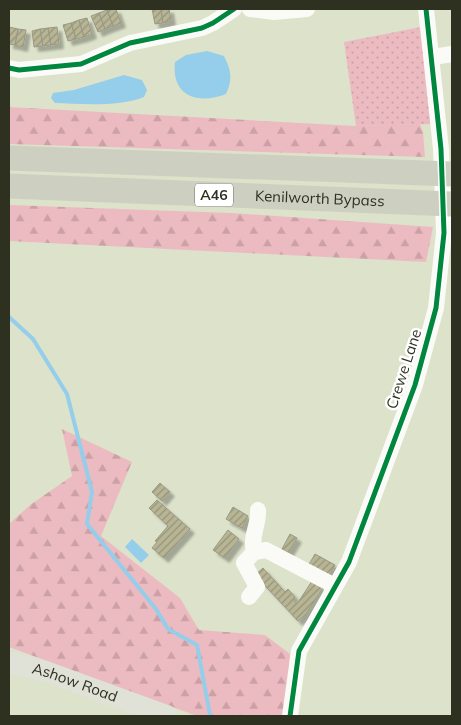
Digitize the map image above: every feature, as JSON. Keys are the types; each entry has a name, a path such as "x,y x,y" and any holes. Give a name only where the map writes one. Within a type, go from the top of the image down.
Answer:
{"highway":[{"name":"Kenilworth Bypass","path":"9,158 452,174"},
{"name":"Kenilworth Bypass","path":"9,186 452,204"}],"main road":[{"name":"Ashow Road","path":"9,662 48,672 168,716"}],"street":[{"path":"9,68 19,70 81,64 130,43 202,28 234,9"},
{"path":"250,9 274,12 307,9"},
{"name":"Crewe Lane","path":"290,716 299,651 348,562 415,385 436,308 444,233 441,149 433,57 426,9"},
{"path":"433,57 452,54"},
{"path":"254,552 251,540 259,520 258,510"},
{"path":"249,597 257,587 244,563 254,552 266,550 335,586"}],"green space":[{"path":"421,27 432,124 356,126 344,42"},
{"path":"9,107 356,126 420,124 423,132 425,157 9,144"},
{"path":"9,205 231,213 433,227 426,262 9,241"},
{"path":"62,429 132,462 101,536 180,598 199,630 265,635 290,654 286,716 197,716 9,647 9,524 30,505 72,476"}],"water":[{"path":"207,51 224,56 230,70 230,84 226,94 216,97 197,98 188,95 177,83 175,62 186,55"},
{"path":"124,75 142,80 147,90 144,97 123,102 100,104 55,103 51,98 53,93 74,90"},
{"path":"132,539 149,555 141,563 125,547"}],"building":[{"path":"116,9 121,23 113,26 107,10"},
{"path":"152,9 161,9 163,23 155,24"},
{"path":"161,9 169,9 171,21 163,23"},
{"path":"107,10 113,26 105,29 99,13"},
{"path":"99,13 105,29 98,32 91,16"},
{"path":"87,18 92,34 84,37 79,20"},
{"path":"79,20 84,37 76,39 71,23"},
{"path":"71,23 76,39 68,41 63,25"},
{"path":"9,27 18,29 15,45 9,44"},
{"path":"57,27 59,44 51,45 48,28"},
{"path":"48,28 51,45 43,46 40,29"},
{"path":"18,29 26,30 23,47 15,45"},
{"path":"40,29 43,46 34,47 32,31"},
{"path":"160,483 170,492 162,501 152,492"},
{"path":"157,500 190,529 164,558 152,548 157,542 155,541 168,526 149,508"},
{"path":"233,507 248,516 242,528 226,519"},
{"path":"228,530 239,539 225,558 213,550"},
{"path":"290,534 297,538 288,553 282,549"},
{"path":"315,554 335,565 328,578 308,566"},
{"path":"263,568 285,592 288,589 295,597 293,599 297,604 312,581 323,588 306,614 298,621 255,575"}],"waterway":[{"path":"9,317 33,339 67,394 92,492 87,524 156,609 168,629 197,645 210,715"}],"cycle path":[{"path":"9,68 19,70 81,64 130,43 202,28 234,9"},
{"path":"290,716 299,651 349,562 415,385 436,308 444,233 441,149 426,9"}]}
